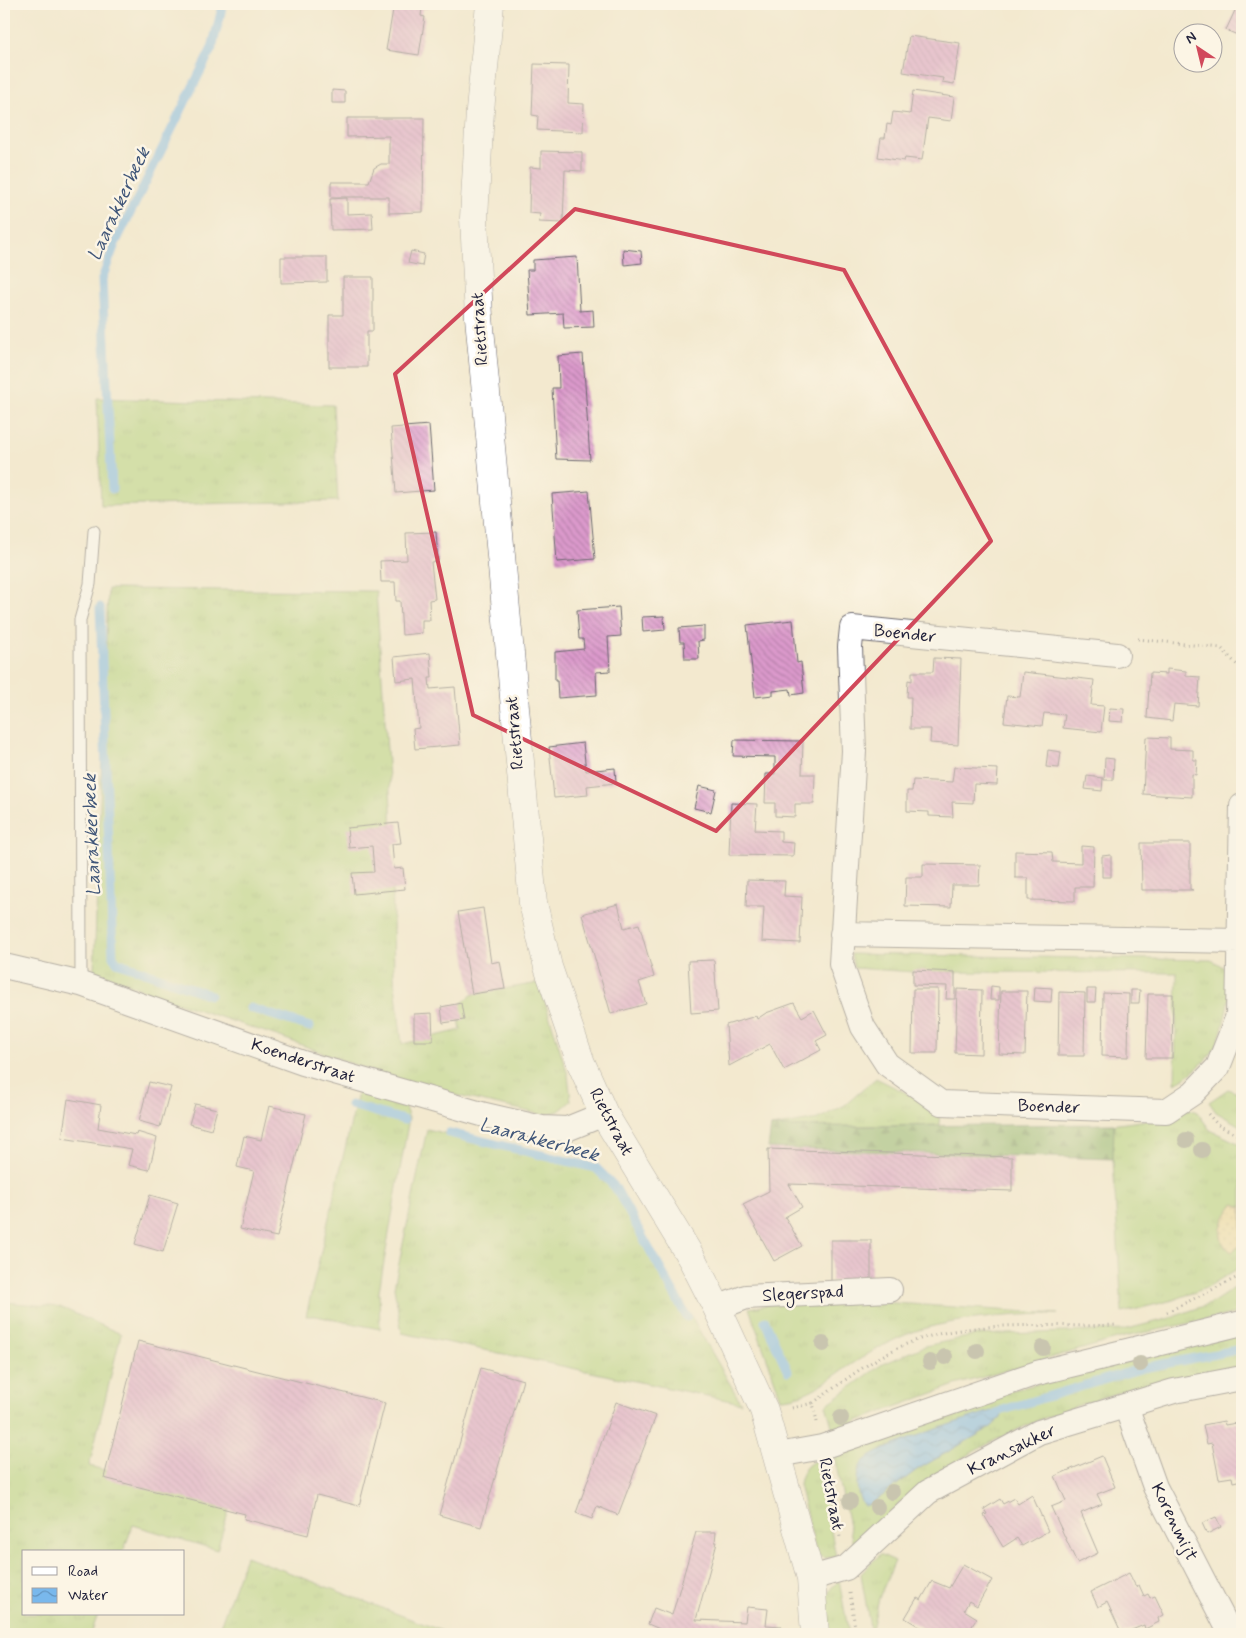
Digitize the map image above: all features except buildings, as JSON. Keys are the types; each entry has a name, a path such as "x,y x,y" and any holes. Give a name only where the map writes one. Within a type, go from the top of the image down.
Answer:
{"street":[{"name":"Rietstraat","path":"490,4 480,111 475,238 486,404 532,903 548,967 581,1063 604,1114 692,1259 764,1410 811,1578 815,1634"},
{"name":"Boender","path":"1117,655 852,628 850,647 854,751 841,964 862,1028 887,1064 941,1103 1166,1111 1193,1093 1218,1067 1238,1016 1242,806"},
{"path":"842,934 1239,941"},
{"name":"Koenderstraat","path":"4,966 81,984 303,1063 485,1115 542,1128 567,1129 585,1124 604,1114"},
{"name":"Slegerspad","path":"717,1308 746,1297 890,1290"},
{"path":"778,1455 822,1447 1037,1373 1242,1323"},
{"name":"Kransakker","path":"811,1578 846,1568 928,1492 1039,1432 1174,1391 1242,1378"},
{"name":"Korenmijt","path":"1126,1406 1155,1487 1231,1634"}],"lane":[{"path":"81,984 80,620 90,584 94,531"}],"path":[{"path":"1117,655 1124,638 1222,648 1242,670"},
{"path":"1193,1093 1218,1125 1242,1137"},
{"path":"1159,1314 1176,1309 1242,1275"},
{"path":"764,1410 785,1410 813,1403 867,1364 919,1340 960,1329 998,1325 1068,1327 1126,1324"},
{"name":"Rietstraat","path":"813,1403 846,1568 856,1634"}],"highlighted area":[{"path":"575,209 844,270 991,541 716,831 473,715 395,374"}],"green space":[{"path":"97,398 333,405 338,501 101,506"},
{"path":"108,589 376,591 391,807 394,976 402,1044 461,1030 457,1007 473,994 539,983 568,1075 571,1101 559,1111 544,1115 409,1085 283,1038 160,997 94,970"},
{"path":"851,954 1211,960 1225,969 1229,978 1228,1005 1220,1037 1213,1051 1196,1069 1175,1083 1177,973 913,972 854,968"},
{"path":"876,1078 940,1110 939,1125 771,1127 818,1119 845,1105"},
{"path":"360,1084 375,1100 404,1105 409,1118 379,1291 380,1329 316,1316 306,1316"},
{"path":"1228,1089 1242,1095 1242,1127 1216,1112 1209,1102"},
{"path":"1189,1109 1197,1112 1210,1130 1242,1145 1242,1207 1233,1204 1242,1244 1242,1266 1206,1288 1173,1300 1122,1313 1111,1125 1155,1119"},
{"path":"1114,1124 1113,1159 768,1148 771,1127"},
{"path":"427,1129 597,1171 627,1205 741,1403 402,1333 394,1287"},
{"path":"1242,1283 1242,1312 1124,1337 955,1385 833,1430 826,1405 881,1365 925,1346 977,1335 1123,1330 1167,1319 1212,1303"},
{"path":"4,1302 60,1307 121,1334 89,1466 231,1503 217,1550 133,1525 124,1550 22,1550 22,1616 97,1616 91,1634 4,1634"},
{"path":"785,1302 895,1303 1058,1314 979,1319 937,1325 918,1330 875,1350 801,1395 781,1398 749,1308"},
{"path":"1242,1334 1242,1366 1159,1382 1117,1393 1075,1406 995,1440 923,1484 896,1507 854,1549 833,1451 980,1398","holes":["998,1409 991,1427 918,1469 871,1504 883,1449"]},
{"path":"818,1460 836,1557 824,1558 817,1555 799,1485 804,1470 814,1461"},
{"path":"880,1554 895,1561 879,1598 871,1634 861,1574"},
{"path":"246,1556 450,1634 217,1634"},
{"path":"839,1581 849,1634 828,1634 825,1612 826,1599"}],"sand":[{"path":"1234,1204 1242,1207 1242,1244 1232,1252 1222,1241 1221,1229 1226,1216"}],"water":[{"path":"998,1409 1003,1410 1001,1418 991,1427 918,1469 871,1504 864,1506 861,1502 857,1478 863,1462 886,1448 905,1440"}],"waterway":[{"name":"Laarakkerbeek","path":"112,489 102,279 115,244 212,48 223,4"},
{"name":"Laarakkerbeek","path":"100,607 113,956 117,962 210,995"},
{"name":"Laarakkerbeek","path":"250,1008 310,1027"},
{"name":"Laarakkerbeek","path":"351,1105 404,1120"},
{"name":"Laarakkerbeek","path":"449,1133 596,1168 615,1187 687,1317"},
{"path":"765,1321 788,1371"},
{"path":"993,1415 1003,1410 1143,1368 1242,1349"}]}
